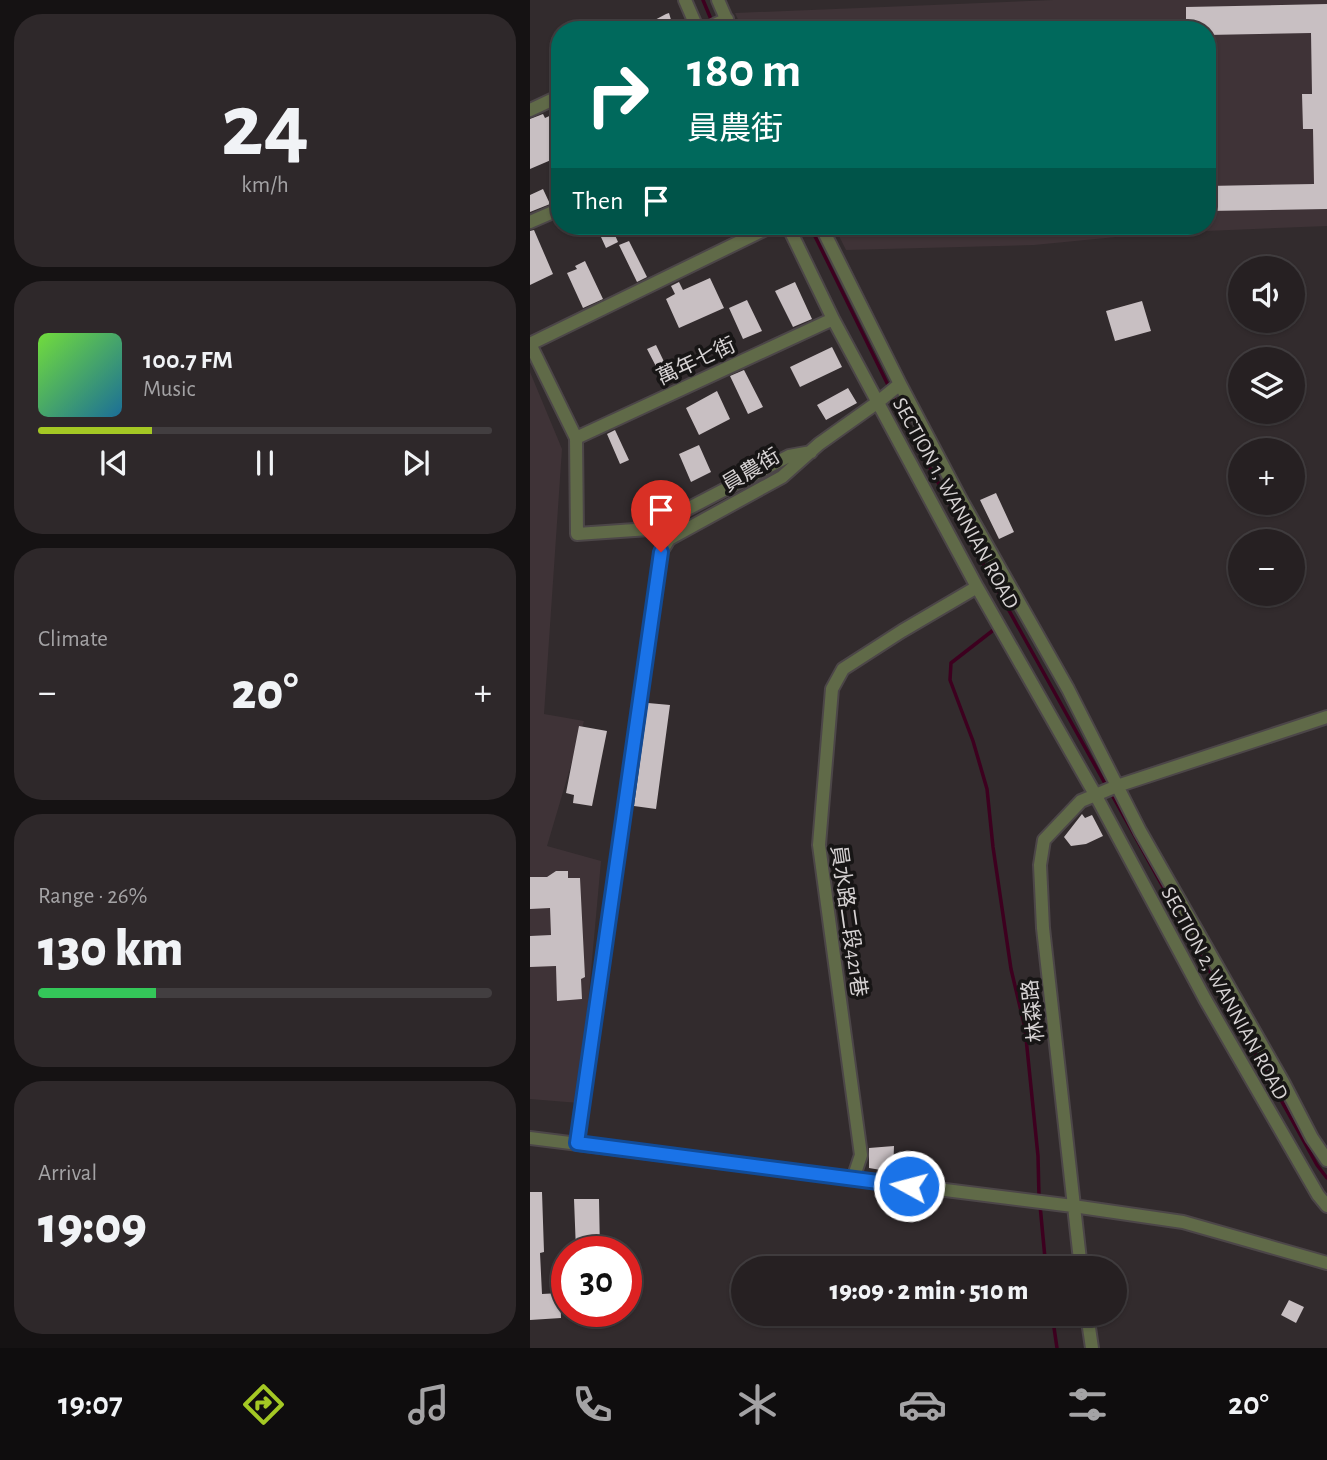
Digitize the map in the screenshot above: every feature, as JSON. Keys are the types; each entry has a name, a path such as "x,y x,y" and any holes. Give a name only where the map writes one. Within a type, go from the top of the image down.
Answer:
{"street":[{"path":"685,0 694,21"},
{"path":"718,0 728,21"},
{"path":"530,110 551,100"},
{"path":"530,222 551,213"},
{"path":"754,235 530,344 576,438 577,534 649,529 789,456 812,452"},
{"name":"SECTION 1, WANNIAN ROAD","path":"792,235 833,319 977,587 1096,796"},
{"name":"SECTION 1, WANNIAN ROAD","path":"826,235 960,498 1068,690 1117,786"},
{"name":"萬年七街","path":"576,438 833,319"},
{"name":"員農街","path":"577,1143 661,552 669,539 782,477 819,444 900,384"},
{"name":"員水路二段421巷","path":"853,1179 861,1155 819,845 832,689 843,669 977,587"},
{"name":"林森路","path":"1079,1256 1043,928 1040,865 1044,840 1081,801 1117,786 1327,718"},
{"name":"SECTION 2, WANNIAN ROAD","path":"1117,786 1312,1138 1327,1160"},
{"name":"SECTION 2, WANNIAN ROAD","path":"1096,796 1205,999 1318,1195 1327,1206"},
{"path":"530,1138 1183,1222 1327,1263"},
{"path":"1089,1326 1092,1348"}],"shaded area":[{"path":"1054,0 1327,0 1327,226 1216,231 1216,21 739,21 735,13"},
{"path":"838,235 1136,235 1034,245 846,250"},
{"path":"530,372 562,449 544,714 584,721 547,846 601,861 579,1103 530,1099"}],"building":[{"path":"1327,4 1327,209 1216,211 1216,186 1314,184 1313,129 1303,129 1302,94 1312,94 1311,33 1216,35 1216,21 1186,21 1186,7"},
{"path":"669,13 671,21 653,21"},
{"path":"543,114 545,118 551,115 551,160 530,169 530,119"},
{"path":"543,189 550,204 530,212 530,195"},
{"path":"534,230 553,274 530,285 530,231"},
{"path":"600,235 615,235 618,242 606,248"},
{"path":"629,241 647,277 637,282 619,245"},
{"path":"585,261 603,299 583,308 567,273 577,269 575,266"},
{"path":"710,278 724,308 679,328 666,299 675,294 671,286 679,282 683,290"},
{"path":"795,282 812,319 793,327 775,291"},
{"path":"747,300 762,331 743,339 729,308"},
{"path":"1142,301 1151,331 1115,341 1106,311"},
{"path":"656,345 669,372 661,376 647,349"},
{"path":"832,347 842,367 800,387 790,367"},
{"path":"744,370 763,407 748,414 730,376"},
{"path":"848,388 857,403 826,420 817,405"},
{"path":"717,391 730,419 699,435 686,408"},
{"path":"615,430 629,460 620,464 607,434"},
{"path":"699,445 711,472 691,482 679,454"},
{"path":"996,493 1014,532 999,539 980,500"},
{"path":"648,703 670,705 656,809 634,806"},
{"path":"579,726 607,731 592,806 573,803 574,795 566,793"},
{"path":"1082,814 1085,818 1092,815 1103,836 1086,844 1071,846 1064,837"},
{"path":"556,871 568,871 568,878 580,878 585,977 581,979 582,999 557,1001 556,966 530,967 530,936 551,935 550,908 530,909 530,877 547,877"},
{"path":"894,1146 893,1172 869,1168 869,1148"},
{"path":"530,1192 542,1192 542,1294 551,1294 551,1319 530,1320"},
{"path":"574,1199 599,1199 600,1236 575,1236"},
{"path":"1289,1300 1304,1307 1296,1323 1281,1315"}],"waterway":[{"path":"703,0 712,21"},
{"path":"814,235 889,387"},
{"path":"892,394 915,441 1107,787"},
{"path":"996,628 951,663 950,680 973,741 987,789 1011,969 1025,1028 1038,1156 1039,1197"},
{"path":"1111,793 1317,1165 1327,1178"},
{"path":"1040,1205 1045,1256"},
{"path":"1054,1326 1057,1348"}],"route":[{"path":"661,552 577,1143 909,1186"}]}
